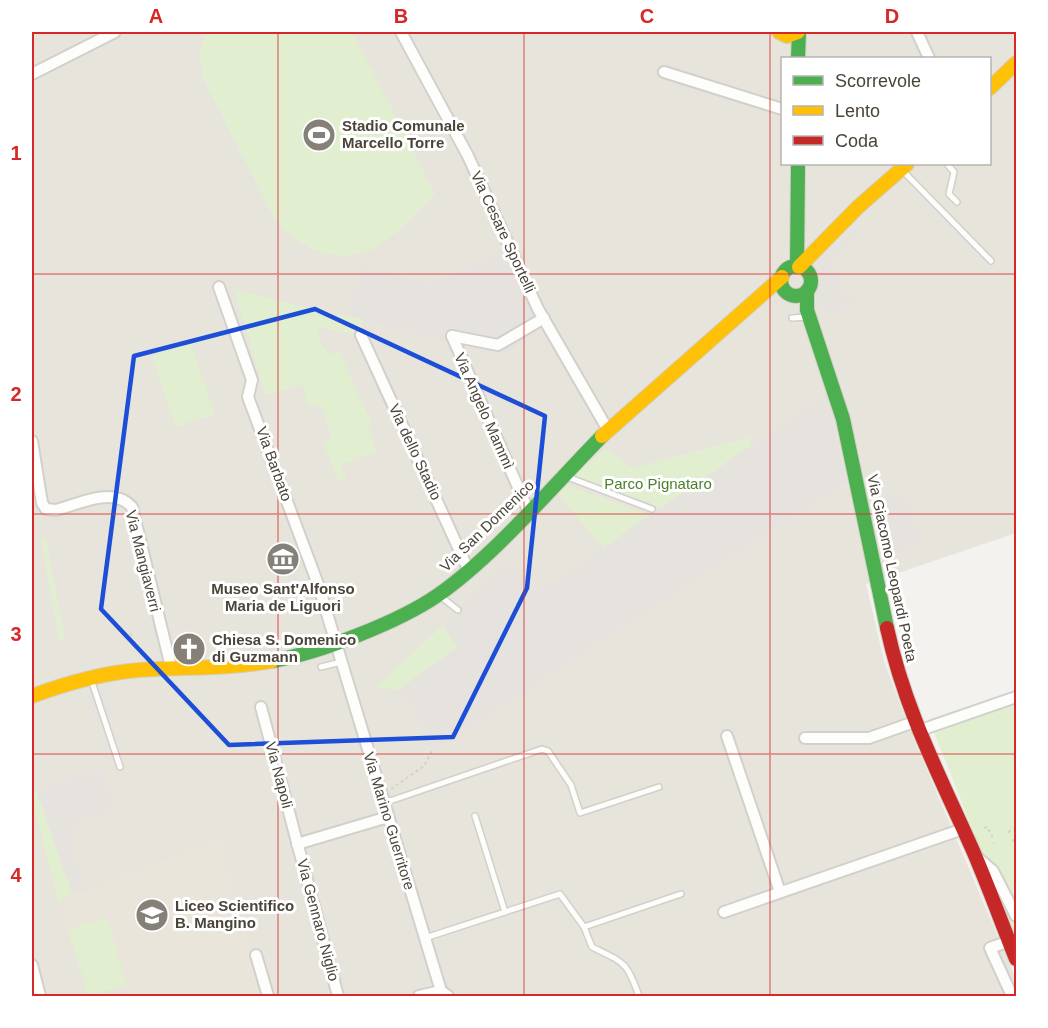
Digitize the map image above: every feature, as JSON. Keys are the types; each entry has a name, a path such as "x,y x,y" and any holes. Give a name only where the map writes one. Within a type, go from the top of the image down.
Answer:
{"street":[{"path":"32,74 115,32"},
{"name":"Via Cesare Sportelli","path":"401,32 468,156 544,318 608,430"},
{"path":"917,32 929,57"},
{"path":"791,33 798,53"},
{"path":"991,87 1017,63"},
{"path":"664,72 781,108"},
{"path":"795,279 798,165"},
{"name":"Via San Domenico","path":"32,696 74,680 91,677 171,667 245,666 279,660 402,616 438,595 564,476 608,430 767,292 795,279 858,207 904,166"},
{"name":"Via Giacomo Leopardi Poeta","path":"795,279 838,400 870,540 890,650 916,726 975,855 1017,959"},
{"name":"Via Barbato","path":"219,287 252,380 248,397 319,587 336,641"},
{"name":"Via Angelo Mammì","path":"528,510 452,336 498,345 544,318"},
{"name":"Via dello Stadio","path":"361,335 468,569"},
{"name":"Via Mangiaverri","path":"32,441 42,502 46,509 56,510 114,495 125,499 132,507 171,667"},
{"name":"Via Marino Guerritore","path":"336,641 385,798 388,817 425,938 445,994"},
{"path":"805,738 869,738 1017,697"},
{"name":"Via Napoli","path":"261,707 297,844"},
{"path":"727,736 780,892"},
{"path":"297,844 388,817"},
{"path":"724,912 963,829"},
{"name":"Via Gennaro Niglio","path":"297,844 338,996"},
{"path":"975,855 993,871 1017,916"},
{"path":"1009,941 990,948 1012,996"},
{"path":"256,955 268,996"},
{"path":"32,965 40,996"},
{"path":"419,996 445,994"}],"lane":[{"path":"948,165 954,172 949,194 957,202"},
{"path":"904,166 991,261"},
{"path":"792,318 808,314"},
{"path":"564,476 652,509"},
{"path":"438,595 458,610"},
{"path":"321,667 341,662"},
{"path":"91,677 120,767"},
{"path":"385,798 542,749 548,751 571,785 580,813 659,787"},
{"path":"475,816 505,912"},
{"path":"425,938 560,894 584,927 592,947 621,961 630,969 639,996"},
{"path":"584,927 681,894"}],"path":[{"path":"385,798 424,766 434,749"},
{"path":"984,828 987,826 993,838"},
{"path":"1008,832 1016,829"},
{"path":"1012,841 1017,839"}],"highlighted area":[{"path":"315,309 545,416 527,588 453,737 229,745 101,609 134,356"}],"shaded area":[{"path":"32,32 1016,32 1016,533 866,584 884,661 909,728 1016,979 1016,996 32,996"},
{"path":"858,225 861,234 831,261 845,298 854,296 857,303 820,316 817,291 820,263"},
{"path":"505,250 541,330 498,356 347,315 362,264 428,284"},
{"path":"826,394 847,482 435,750 424,744 422,724 398,690 458,647 443,625 510,560 538,593"},
{"path":"905,489 922,543 882,556 872,500"},
{"path":"274,630 280,651 248,659 243,638"},
{"path":"107,689 114,716 94,721 86,693"},
{"path":"100,768 114,808 72,825 71,844 87,890 73,895 36,790"},
{"name":"Liceo Scientifico B. Mangino","path":"219,839 264,996 130,996 126,985 88,996 58,901"}],"green space":[{"name":"Stadio Comunale Marcello Torre","path":"206,32 353,32 435,194 395,233 367,251 352,255 324,253 298,241 275,220 202,76 200,52"},
{"path":"234,289 316,310 363,319 361,335 317,327 322,346 329,354 339,351 372,424 368,428 377,451 340,465 347,478 339,481 323,443 332,439 321,404 309,407 302,384 265,395"},
{"path":"191,344 215,414 176,427 152,356"},
{"name":"Parco Pignataro","path":"750,437 752,445 603,548 556,492 564,484 649,515 659,507 574,475 606,448 633,468"},
{"path":"46,538 65,640 59,641 41,539"},
{"path":"443,625 458,647 398,690 375,687"},
{"path":"1016,690 1016,940 929,719"},
{"path":"36,790 73,895 58,901 32,802 32,791"},
{"path":"107,917 127,985 88,996 68,929"}],"traffic: fast":[{"path":"798,57 799,32"},
{"path":"797,267 798,165"},
{"path":"796,266 802,267 810,275 811,281 810,287 802,295 796,296 790,295 782,287 781,281 782,275 790,267 796,266"},
{"path":"807,291 807,310 843,419 887,628"},
{"path":"272,661 335,644 381,626 438,595 502,540 602,436"}],"traffic: slow":[{"path":"779,32 787,36 798,32"},
{"path":"991,87 1016,63"},
{"path":"799,267 858,207 906,165"},
{"path":"602,436 782,277"},
{"path":"32,696 84,679 125,671 222,667 272,661"}],"traffic: jam":[{"path":"887,628 913,715 974,853 1016,959"}],"place":[{"name":"Stadio Comunale Marcello Torre","path":"319,135"},
{"name":"Museo Sant'Alfonso Maria de Liguori","path":"283,559"},
{"name":"Chiesa S. Domenico di Guzmann","path":"189,649"},
{"name":"Liceo Scientifico B. Mangino","path":"152,915"}]}
